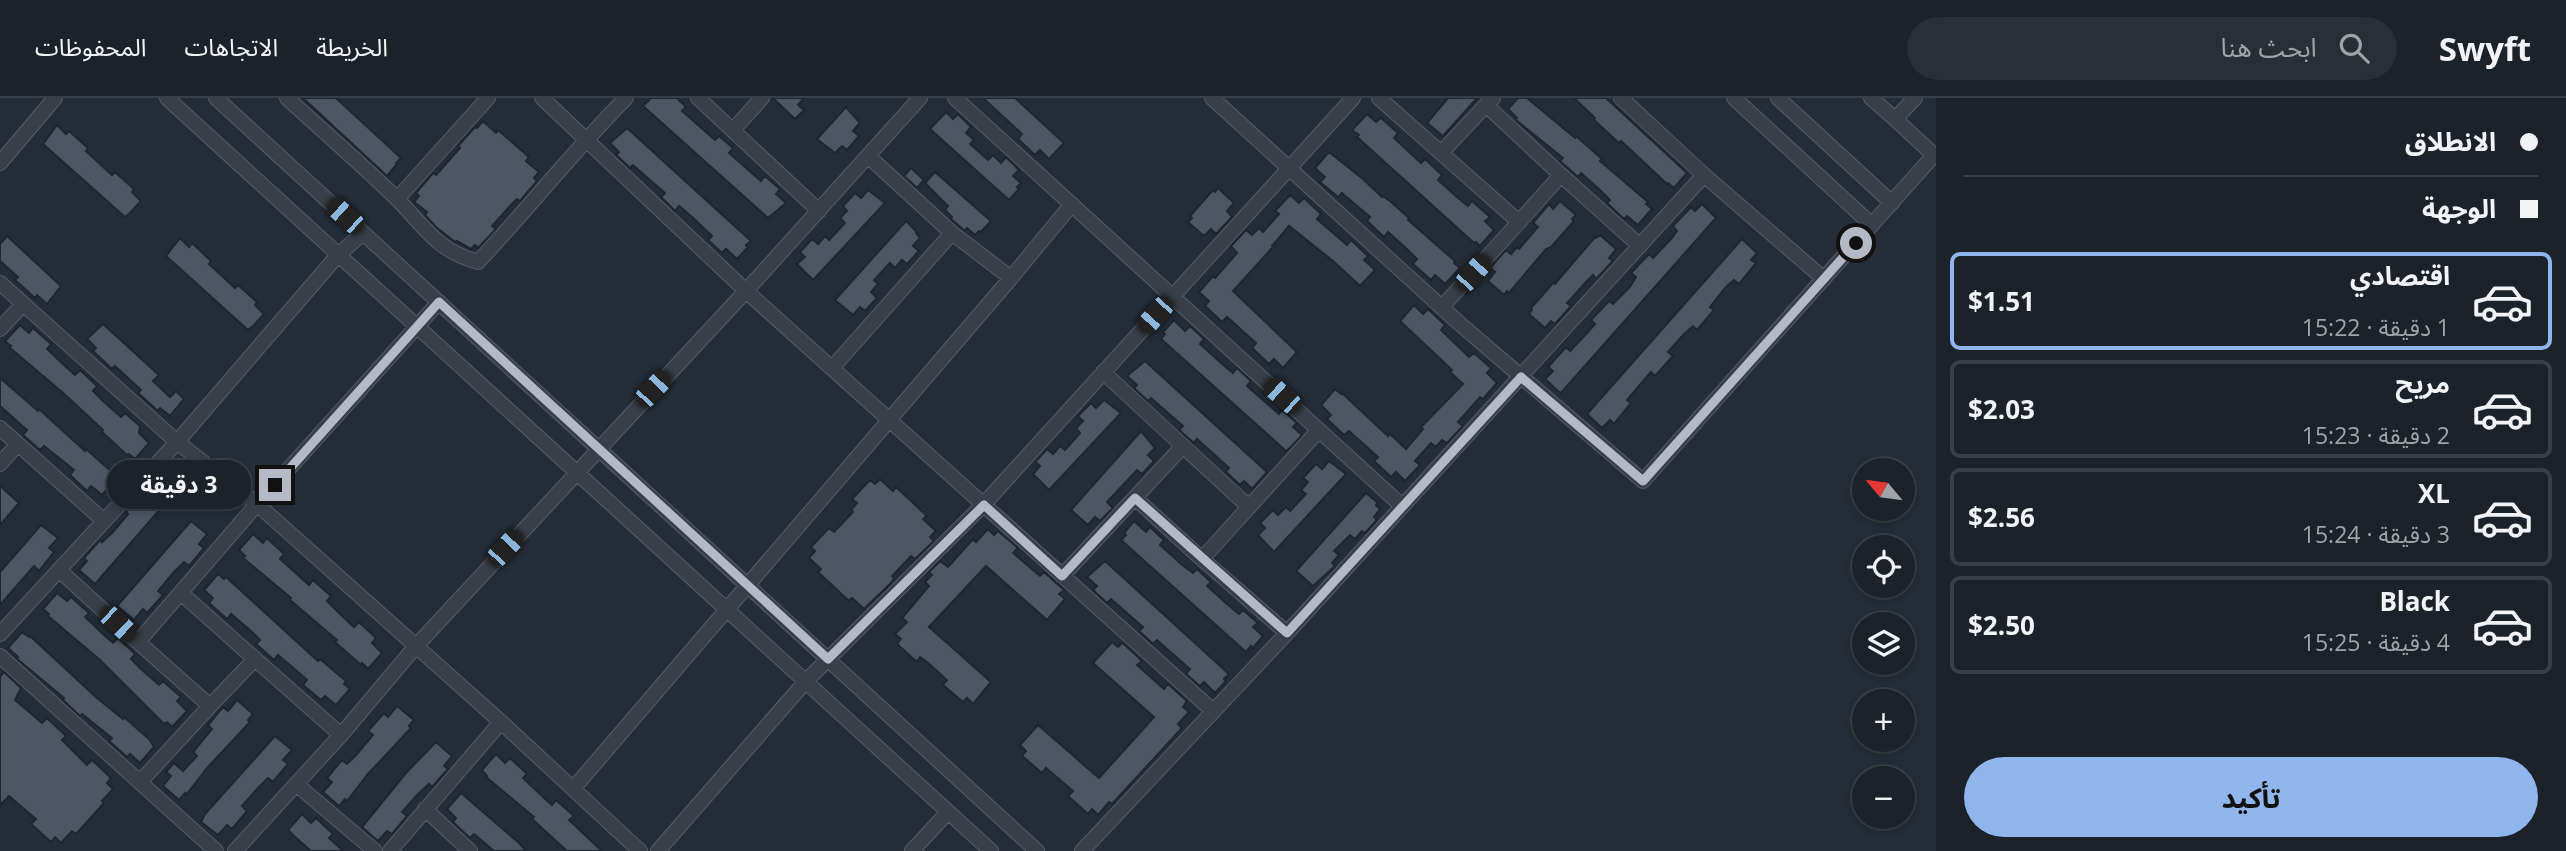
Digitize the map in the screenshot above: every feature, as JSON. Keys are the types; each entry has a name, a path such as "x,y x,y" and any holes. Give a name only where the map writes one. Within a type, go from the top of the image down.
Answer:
{"street":[{"path":"0,163 55,98"},
{"path":"167,98 991,851"},
{"path":"216,98 1037,851"},
{"path":"287,98 397,199 434,240 464,258 478,262 527,210 586,138 626,98"},
{"path":"397,199 488,98"},
{"path":"542,98 746,291 1213,711"},
{"path":"698,98 819,211"},
{"path":"733,130 762,98"},
{"path":"235,851 341,735 416,646 746,291 920,98"},
{"path":"955,98 1402,506"},
{"path":"1212,98 1442,307 1643,481 1934,155 1871,98"},
{"path":"657,851 806,681 984,505 1353,98"},
{"path":"1379,98 1519,222"},
{"path":"1621,98 1704,175 1824,279"},
{"path":"1734,98 1872,225"},
{"path":"1778,98 1892,203"},
{"path":"1895,120 1915,98"},
{"path":"1441,153 1490,102 1561,175 1640,246"},
{"path":"868,156 952,233 1011,278"},
{"path":"1442,307 1561,175"},
{"path":"1082,851 1287,633 1704,175"},
{"path":"573,789 890,421 1072,204"},
{"path":"0,634 177,442 338,255 363,233"},
{"path":"832,368 952,233"},
{"path":"0,283 177,442 257,504 501,722 640,851"},
{"path":"138,642 257,504 439,302"},
{"path":"0,329 23,304"},
{"path":"1103,372 1249,507"},
{"path":"0,428 104,521"},
{"path":"1202,559 1319,430"},
{"path":"0,464 18,444"},
{"path":"1062,576 1183,446"},
{"path":"1135,498 1287,633"},
{"path":"59,570 210,706"},
{"path":"181,593 341,735"},
{"path":"0,656 216,851"},
{"path":"140,782 255,659"},
{"path":"390,851 501,722"},
{"path":"296,785 375,851"},
{"path":"425,809 470,851"},
{"path":"912,851 948,813"}],"building":[{"path":"303,98 336,98 401,158 387,176"},
{"path":"651,98 677,98 686,107 682,111 715,140 719,136 733,148 729,153 761,181 765,176 780,189 776,194 786,203 768,218 643,106"},
{"path":"773,98 804,98 798,105 804,110 795,119"},
{"path":"983,98 1015,98 1064,143 1049,159 1040,150 1035,155 1018,139 1022,134"},
{"path":"1448,98 1477,98 1443,136 1427,123"},
{"path":"1518,98 1527,98 1575,138 1576,136 1602,159 1600,161 1648,202 1646,204 1652,209 1638,225 1627,216 1624,219 1607,203 1610,200 1601,191 1581,173 1578,177 1560,161 1563,158 1516,120 1508,109"},
{"path":"1574,98 1606,98 1687,173 1674,188 1667,184 1594,120"},
{"path":"846,107 860,123 853,131 859,136 847,150 842,146 835,153 817,139"},
{"path":"946,112 953,119 958,114 971,127 966,133 974,140 970,144 988,160 993,155 1001,163 1006,157 1019,170 1013,176 1021,183 1017,187 1019,189 1009,200 930,129"},
{"path":"1367,114 1376,122 1381,118 1398,133 1394,138 1421,163 1425,159 1442,175 1438,180 1458,198 1468,206 1472,201 1490,217 1485,221 1494,230 1480,246 1357,137 1359,135 1352,130"},
{"path":"483,121 496,133 498,130 529,157 526,161 539,172 534,178 537,181 520,201 517,199 492,226 496,229 478,248 475,245 471,249 455,242 436,227 425,215 427,212 414,202 419,196 416,193 433,173 436,175 460,148 458,146"},
{"path":"57,125 66,134 69,131 88,148 86,151 112,175 115,172 134,189 132,192 141,201 125,217 43,144"},
{"path":"627,128 751,241 737,259 726,249 722,253 708,240 712,236 691,216 679,206 675,211 661,197 665,193 633,165 630,168 616,155 619,152 610,143"},
{"path":"1329,152 1391,202 1455,261 1460,268 1445,284 1435,275 1431,280 1413,264 1417,259 1388,232 1384,237 1367,221 1370,217 1342,193 1338,197 1320,182 1325,177 1315,168"},
{"path":"911,168 924,180 917,188 904,176"},
{"path":"935,172 991,221 981,232 975,235 967,228 965,231 951,219 945,210 948,206 925,183"},
{"path":"1218,188 1234,203 1227,211 1232,217 1216,234 1211,229 1204,236 1188,222 1192,218 1190,216 1213,190 1215,192"},
{"path":"868,190 885,203 813,280 797,264 805,257 800,252 812,239 818,244 825,236 829,240 845,223 840,218 847,211 843,206 855,193 861,198"},
{"path":"1290,195 1299,203 1304,198 1321,214 1317,219 1347,245 1351,240 1368,256 1364,260 1375,270 1360,286 1289,226 1233,291 1297,352 1283,368 1274,359 1269,364 1252,348 1256,343 1227,317 1222,322 1205,306 1209,301 1199,292 1237,253 1231,246 1246,230 1252,235 1259,228 1263,232 1279,214 1275,211"},
{"path":"1560,201 1576,215 1572,219 1574,221 1509,293 1507,291 1504,295 1488,281 1495,272 1490,268 1506,250 1511,254 1517,247 1519,249 1538,227 1533,223 1549,204 1553,209"},
{"path":"1702,204 1716,218 1561,393 1558,391 1545,379 1553,371 1548,367 1566,347 1570,351 1588,332 1595,324 1591,320 1609,301 1613,304 1630,287 1636,277 1631,273 1649,254 1653,258 1671,239 1677,231 1673,226 1691,207 1695,211"},
{"path":"906,221 920,238 913,246 919,251 907,264 902,260 895,268 890,263 874,280 878,284 871,292 877,298 865,311 860,307 853,315 835,300"},
{"path":"1600,235 1616,249 1609,258 1613,261 1596,279 1593,275 1586,282 1567,303 1571,306 1555,324 1551,321 1545,328 1529,314 1531,308 1595,237"},
{"path":"7,236 61,286 47,304 37,295 35,298 15,280 18,277 0,261 0,244"},
{"path":"180,238 189,247 192,243 211,261 209,264 235,288 238,285 257,302 255,305 264,314 248,330 166,256"},
{"path":"1742,239 1757,253 1751,260 1756,263 1739,284 1734,280 1726,287 1710,307 1714,310 1697,330 1693,326 1668,352 1673,356 1655,376 1651,372 1627,400 1631,403 1614,424 1610,420 1602,428 1587,414"},
{"path":"1414,305 1423,314 1428,309 1445,325 1441,330 1469,357 1474,353 1491,368 1487,373 1497,383 1483,399 1480,397 1458,422 1463,426 1447,443 1442,440 1436,447 1431,443 1415,461 1420,465 1405,481 1396,472 1391,477 1374,461 1378,457 1349,431 1344,435 1327,419 1331,415 1321,405 1335,389 1406,449 1423,429 1421,427 1463,384 1450,372 1452,370 1400,321"},
{"path":"1174,320 1185,331 1190,326 1204,339 1200,344 1233,373 1237,368 1251,381 1247,386 1279,414 1282,410 1297,423 1293,427 1302,435 1292,446 1286,451 1161,339 1165,334 1163,332"},
{"path":"103,324 159,375 153,381 170,397 176,391 184,399 170,416 160,408 158,411 138,393 141,390 115,366 112,369 93,351 96,348 87,339"},
{"path":"20,325 29,333 33,328 51,344 47,349 66,367 75,375 80,370 97,386 93,391 103,401 121,417 125,413 140,426 139,433 149,443 135,459 127,455 62,392 10,348 5,341"},
{"path":"1145,361 1267,472 1252,489 1244,481 1240,485 1226,472 1229,468 1197,439 1194,443 1179,430 1183,426 1151,398 1148,401 1134,388 1137,385 1127,376"},
{"path":"0,378 112,472 110,474 116,479 102,495 91,486 87,491 70,475 74,470 44,446 40,450 23,435 27,430 0,406"},
{"path":"1104,400 1121,413 1049,490 1033,474 1040,466 1035,462 1047,449 1053,454 1060,446 1065,450 1080,433 1076,428 1083,421 1078,416 1091,403 1096,408"},
{"path":"1141,431 1155,448 1148,455 1154,461 1142,474 1137,470 1107,502 1113,508 1100,521 1095,517 1088,525 1071,510"},
{"path":"1329,461 1346,474 1274,552 1258,535 1265,528 1260,523 1273,510 1278,515 1286,507 1290,511 1306,494 1301,490 1308,482 1303,478 1316,464 1322,469"},
{"path":"880,479 893,491 896,487 927,516 923,519 936,531 930,537 934,541 915,559 911,556 892,576 894,579 889,585 864,609 852,598 849,601 818,572 821,569 809,558 815,551 811,547 829,528 834,532 853,512 851,510 857,503 852,499 870,480 875,484"},
{"path":"0,486 19,503 0,525"},
{"path":"158,489 169,499 95,584 79,570 87,561 84,558 100,540 102,542 113,532 141,496 147,501"},
{"path":"1366,493 1378,503 1376,505 1380,509 1374,517 1377,520 1355,539 1350,535 1334,551 1339,555 1332,563 1335,566 1313,586 1296,571"},
{"path":"191,521 207,534 199,544 204,548 189,566 184,562 174,572 158,591 163,595 147,613 143,609 134,620 117,606"},
{"path":"1134,521 1146,532 1150,527 1164,540 1160,545 1181,564 1193,573 1197,569 1211,582 1207,586 1227,604 1239,614 1243,610 1258,623 1253,627 1263,636 1253,648 1251,646 1246,652 1121,540"},
{"path":"41,525 58,538 49,548 54,552 39,571 34,566 0,605 0,572"},
{"path":"988,529 994,535 998,531 1018,548 1013,553 1040,576 1044,572 1064,590 1059,594 1065,599 1047,620 986,566 929,627 991,682 973,704 967,698 963,702 943,685 947,680 927,662 920,657 917,662 897,644 901,639 895,634 907,622 902,618 929,586 925,582 932,575 929,572 940,561 948,567 973,539 976,542"},
{"path":"253,534 263,543 267,538 284,554 280,559 309,585 313,580 331,596 327,601 354,627 359,622 376,638 372,643 382,653 368,669 243,558 245,556 239,550"},
{"path":"1105,561 1229,674 1215,693 1204,682 1200,686 1186,674 1190,669 1157,640 1153,644 1139,631 1143,627 1111,599 1107,603 1093,590 1097,586 1087,577"},
{"path":"218,574 224,579 226,577 318,661 320,659 346,681 344,684 350,689 336,705 325,696 321,700 303,685 307,680 278,655 274,660 256,644 260,640 251,631 231,614 227,619 209,603 213,598 204,590"},
{"path":"57,593 67,601 71,597 89,613 85,617 104,635 113,643 118,638 135,654 131,659 141,669 159,685 163,681 181,697 177,701 187,711 172,727 167,722 164,724 100,660 48,616 43,609"},
{"path":"22,632 30,636 97,698 150,740 154,747 140,763 130,754 127,757 109,741 112,738 82,714 80,716 64,698 16,658 18,657 8,648"},
{"path":"1112,642 1118,647 1122,643 1126,646 1142,661 1137,665 1164,689 1168,684 1187,701 1183,707 1189,712 1178,724 1182,728 1112,804 1109,802 1098,815 1092,809 1088,814 1068,796 1073,791 1046,768 1042,773 1022,756 1026,751 1020,745 1038,725 1099,778 1154,717 1093,663"},
{"path":"4,672 21,688 15,700 42,723 47,718 66,736 62,740 87,765 92,760 111,778 107,783 113,789 102,801 104,803 76,834 72,831 61,843 55,837 51,842 31,824 36,819 9,796 0,805 0,677"},
{"path":"237,700 253,714 248,720 250,722 179,800 163,786 171,776 166,772 174,763 183,771 197,756 193,752 212,729 208,725 223,707 228,711"},
{"path":"397,706 414,720 409,726 411,728 347,801 345,799 339,806 323,792 332,782 327,778 342,760 347,764 357,754 373,735 368,731 384,713 388,717"},
{"path":"275,736 292,750 283,760 288,764 273,782 268,778 242,806 247,811 232,829 227,825 218,835 201,822 205,814"},
{"path":"436,742 452,756 444,766 448,769 432,787 429,784 418,794 402,812 407,816 392,834 387,831 378,841 362,827 406,773"},
{"path":"496,754 505,763 510,758 527,774 523,778 542,796 552,805 556,800 574,816 569,820 602,851 567,851 532,819 534,817 486,777 482,770"},
{"path":"461,793 526,851 494,851 474,834 470,838 453,822 456,818 447,809"},
{"path":"302,814 311,823 316,818 333,834 329,838 343,851 311,851 294,836 288,830"}],"route":[{"path":"275,485 439,302 828,659 984,505 1062,576 1135,498 1287,633 1521,377 1643,481 1856,243"}]}
